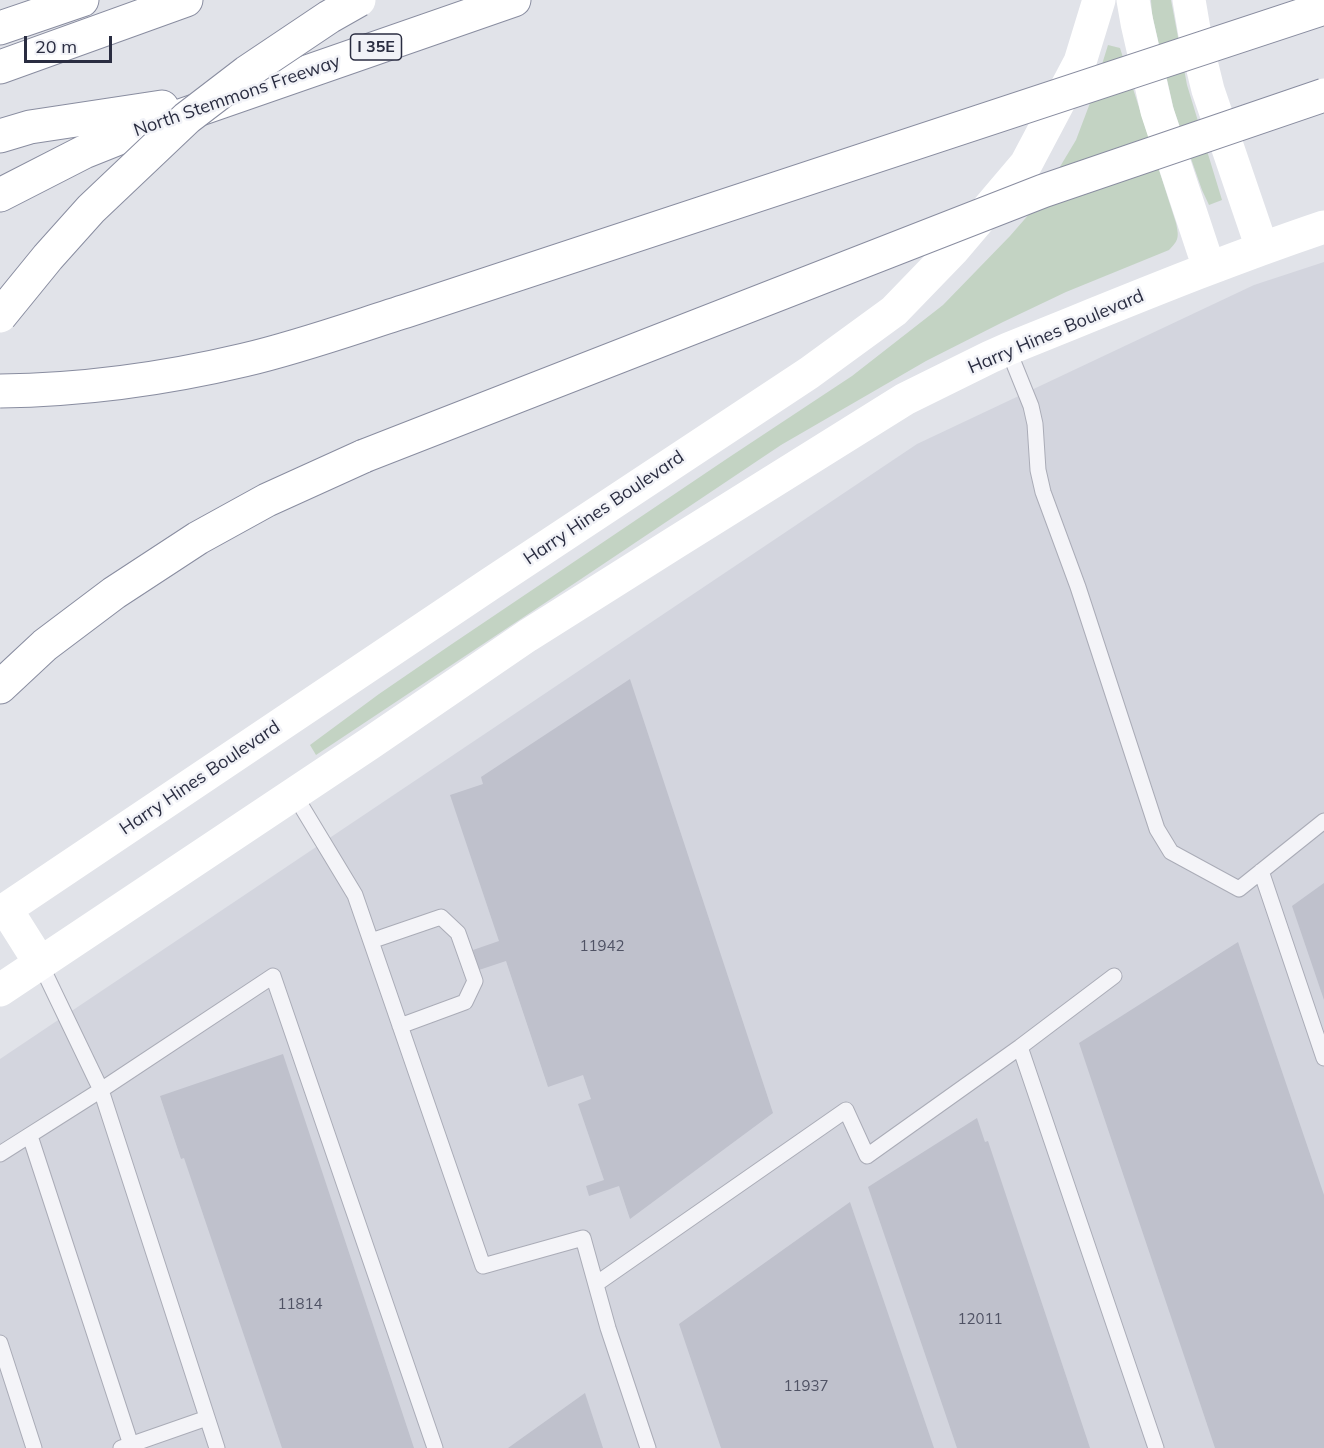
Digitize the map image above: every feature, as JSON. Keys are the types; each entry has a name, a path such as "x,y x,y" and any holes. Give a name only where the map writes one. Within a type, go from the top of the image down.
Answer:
{"main road":[{"path":"0,28 82,0"},
{"path":"0,68 186,0"},
{"path":"0,316 91,208 187,118 247,72 328,17 359,0"},
{"name":"North Stemmons Freeway","path":"0,195 84,152 134,132 514,0"},
{"name":"Harry Hines Boulevard","path":"3,911 809,373 894,311 953,250 1026,164 1080,62 1099,0"},
{"path":"1133,0 1157,111 1209,268"},
{"path":"1189,0 1208,90 1262,248 1324,227"},
{"path":"0,391 76,387 138,380 245,360 296,346 1324,8"},
{"path":"0,687 45,645 114,593 198,538 267,500 364,456 1043,191 1324,95"},
{"path":"0,136 30,127 238,96"},
{"name":"Harry Hines Boulevard","path":"0,990 527,636 905,399 1008,350 1262,248"},
{"path":"3,911 40,963"}],"lane":[{"path":"1008,350 1031,406 1035,424 1038,470 1044,492 1078,587 1157,829 1171,852 1239,889 1324,821"},
{"path":"294,794 355,895 483,1266 583,1238 608,1328 648,1448"},
{"path":"1261,871 1324,1058"},
{"path":"371,941 441,917 458,933 475,981 465,1002 400,1026"},
{"path":"40,963 101,1090 217,1448"},
{"path":"0,1154 273,976 435,1448"},
{"path":"596,1284 846,1110 867,1156 1020,1047 1114,976"},
{"path":"1020,1047 1156,1448"},
{"path":"30,1136 128,1447 207,1418"},
{"path":"0,1343 34,1448"}],"shaded area":[{"path":"1324,262 1324,1448 0,1448 0,1059 917,444 1254,285"}],"green space":[{"path":"1151,0 1171,0 1187,85 1222,200 1209,205 1174,110 1152,14"},
{"path":"1108,45 1120,48 1176,223 1177,238 1169,250 1066,292 1003,322 926,361 781,445 316,755 310,745 379,694 852,376 943,305 1037,205 1076,140"}],"building":[{"path":"630,679 773,1113 630,1219 619,1186 589,1196 586,1186 604,1180 578,1104 591,1099 583,1075 548,1087 506,961 479,970 473,950 499,941 450,795 483,784 481,777"},
{"path":"1324,883 1324,1000 1292,906"},
{"path":"1238,942 1324,1195 1324,1448 1215,1448 1079,1043"},
{"path":"283,1054 414,1448 282,1448 184,1158 181,1159 160,1096"},
{"path":"977,1118 985,1142 988,1141 1090,1448 957,1448 868,1187"},
{"path":"850,1202 934,1448 721,1448 679,1324"},
{"path":"585,1393 603,1448 508,1448"}]}
